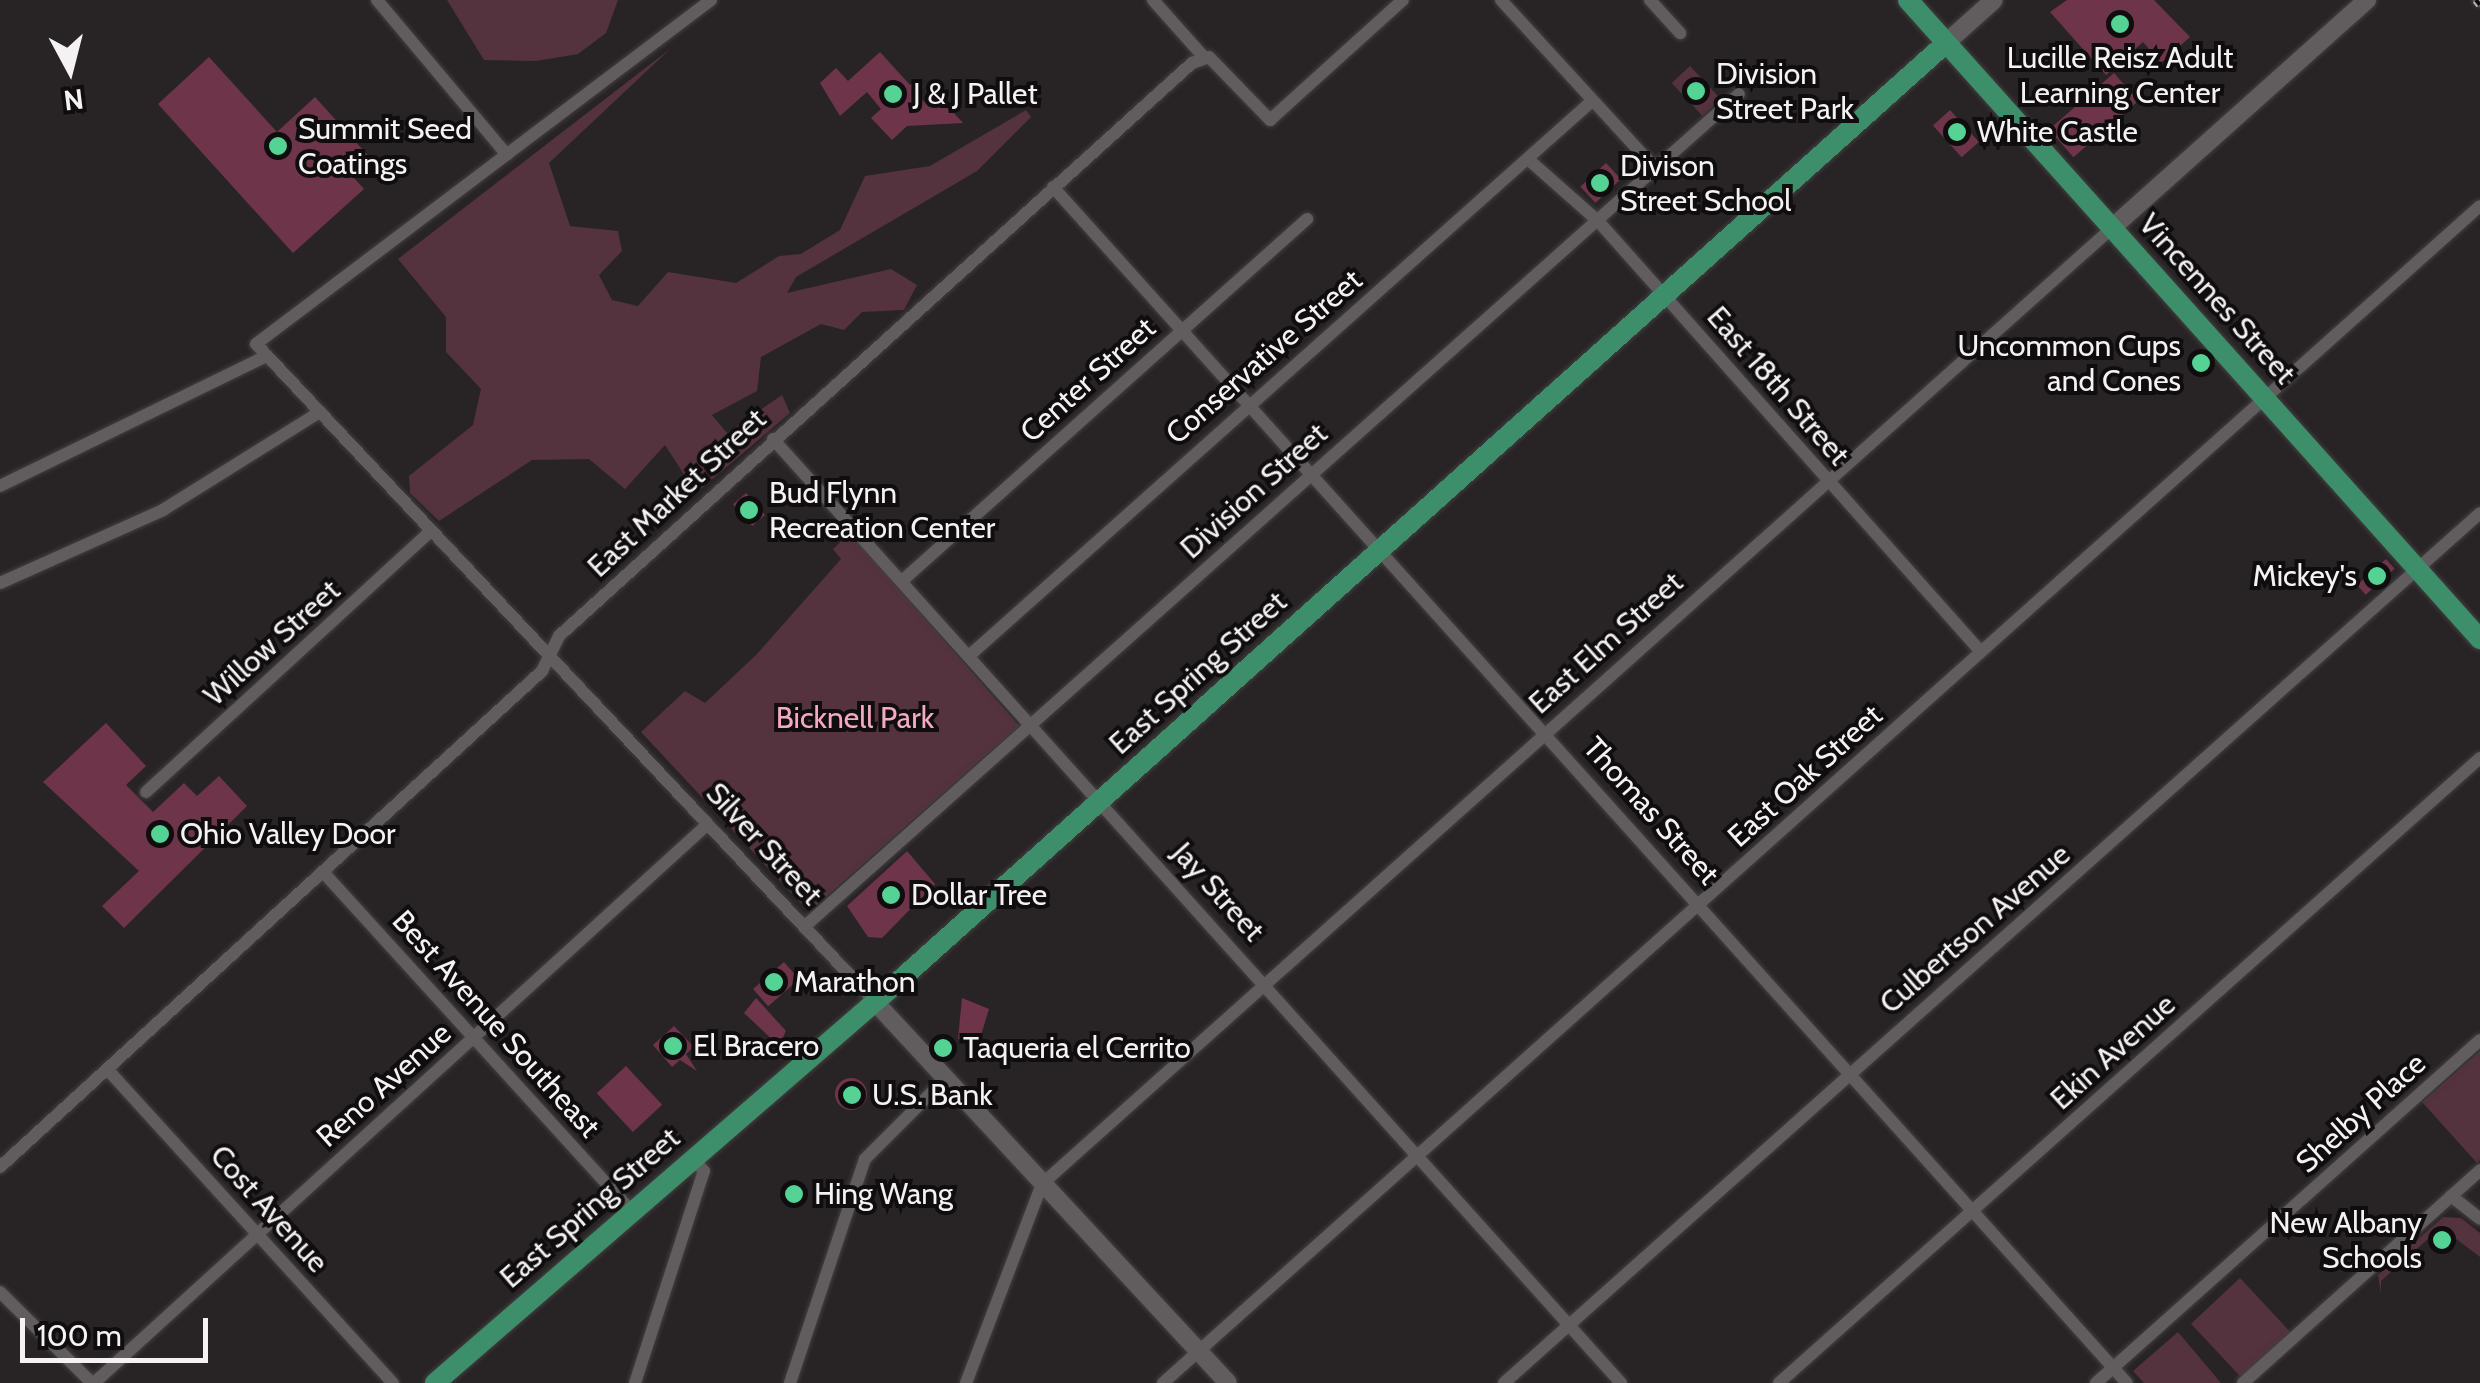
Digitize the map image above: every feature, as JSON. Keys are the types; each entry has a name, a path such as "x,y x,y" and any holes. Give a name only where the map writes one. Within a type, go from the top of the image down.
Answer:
{"main road":[{"name":"Vincennes Street","path":"1908,0 2480,639"},
{"name":"East Spring Street","path":"435,1383 875,1002 1994,0"},
{"name":"East Elm Street","path":"2113,227 2366,0"},
{"name":"Silver Street","path":"875,1002 1228,1383"}],"street":[{"path":"377,0 506,156 711,0"},
{"path":"1153,0 1202,55 1270,120 1403,0"},
{"path":"1501,0 1656,169"},
{"path":"1650,0 1680,33"},
{"name":"East Market Street","path":"0,1167 542,671 558,636 1202,55"},
{"name":"Division Street","path":"804,927 1739,94"},
{"name":"Conservative Street","path":"970,654 1248,402 1592,101"},
{"name":"Silver Street","path":"506,156 256,344 875,1002"},
{"name":"East 18th Street","path":"1528,160 1599,222 1982,652"},
{"name":"Thomas Street","path":"1053,187 1383,548 2127,1383"},
{"name":"East Oak Street","path":"1163,1383 2480,206"},
{"name":"Center Street","path":"903,580 1308,219"},
{"name":"East Elm Street","path":"966,1383 1042,1184 2113,227"},
{"path":"0,486 268,356"},
{"path":"0,582 164,510 320,412"},
{"name":"Jay Street","path":"774,438 1268,982 1620,1383"},
{"name":"Culbertson Avenue","path":"1504,1383 2480,514"},
{"name":"Willow Street","path":"146,792 431,531"},
{"name":"Ekin Avenue","path":"1779,1383 2480,758"},
{"name":"Reno Avenue","path":"93,1383 708,824"},
{"name":"Best Avenue Southeast","path":"323,872 632,1211"},
{"name":"Shelby Place","path":"2096,1383 2480,1040"},
{"name":"Cost Avenue","path":"107,1069 393,1383"},
{"path":"790,1383 865,1159 948,1077"},
{"path":"635,1383 704,1171 693,1159"},
{"path":"2243,1383 2480,1170"},
{"path":"2451,1196 2480,1219"},
{"path":"0,1292 93,1383"}],"green space":[{"path":"447,0 618,0 606,33 578,54 536,61 484,60"},
{"path":"670,49 549,163 570,226 618,231 622,251 599,275 612,300 638,306 668,272 736,283 779,256 801,254 840,230 865,176 930,166 1026,110 1031,117 977,171 796,277 787,293 891,269 917,285 904,310 862,312 844,330 821,324 761,357 757,391 712,415 727,433 782,395 790,413 696,493 665,445 625,489 589,459 532,460 439,521 410,493 409,476 473,425 481,389 446,352 446,317 398,259"},
{"name":"Division Street Park","path":"1690,66 1721,99 1702,116 1672,83"},
{"name":"Bicknell Park","path":"850,533 1019,726 809,912 641,732 685,691 705,703 757,654 841,559 833,549"},
{"path":"2480,1051 2480,1160 2477,1163 2422,1102"},
{"path":"2443,1217 2461,1218 2480,1233 2480,1257 2451,1235 2440,1248 2429,1238 2381,1281 2381,1293 2378,1275"},
{"path":"2240,1278 2290,1332 2241,1378 2191,1324"},
{"path":"2178,1332 2221,1383 2144,1383 2133,1371"}],"building":[{"name":"Lucille Reisz Adult Learning Center","path":"2067,0 2154,0 2190,37 2161,63 2143,42 2106,75 2050,12"},
{"name":"J & J Pallet","path":"880,52 910,85 916,80 923,87 916,93 929,107 943,101 963,123 907,126 892,140 871,118 881,109 867,92 840,116 820,83 836,68 848,81"},
{"name":"Summit Seed Coatings","path":"209,57 277,132 315,97 373,161 354,178 364,189 293,253 158,104"},
{"path":"2114,73 2138,101 2073,157 2049,129"},
{"name":"White Castle","path":"1950,110 1979,142 1962,157 1933,125"},
{"name":"Divison Street School","path":"1606,163 1621,179 1595,203 1580,187"},
{"name":"Bud Flynn Recreation Center","path":"746,493 765,515 752,526 733,504"},
{"name":"Mickey's","path":"2386,559 2395,569 2366,595 2357,585"},
{"name":"Ohio Valley Door","path":"106,723 146,766 126,785 153,812 184,783 197,796 219,776 247,806 124,928 102,906 139,871 43,782"},
{"name":"Dollar Tree","path":"907,851 935,884 882,938 868,937 847,906"},
{"name":"Marathon","path":"784,962 799,979 768,1006 753,989"},
{"path":"756,998 786,1031 779,1046 744,1013"},
{"path":"962,998 989,1009 979,1042 958,1039"},
{"name":"El Bracero","path":"674,1026 694,1047 686,1054 697,1071 680,1060 672,1067 653,1045"},
{"path":"626,1066 662,1105 633,1132 597,1093"},
{"name":"U.S. Bank","path":"851,1078 862,1083 867,1094 862,1105 851,1110 840,1105 835,1094 840,1083"}],"railway":[{"path":"2476,0 2480,5"}],"place":[{"name":"Lucille Reisz Adult Learning Center","path":"2120,24"},
{"name":"Division Street Park","path":"1696,91"},
{"name":"J & J Pallet","path":"893,94"},
{"name":"White Castle","path":"1957,132"},
{"name":"Summit Seed Coatings","path":"278,146"},
{"name":"Divison Street School","path":"1600,183"},
{"name":"Uncommon Cups and Cones","path":"2201,363"},
{"name":"Bud Flynn Recreation Center","path":"749,510"},
{"name":"Mickey's","path":"2377,576"},
{"name":"Ohio Valley Door","path":"160,834"},
{"name":"Dollar Tree","path":"891,895"},
{"name":"Marathon","path":"774,982"},
{"name":"El Bracero","path":"673,1046"},
{"name":"Taqueria el Cerrito","path":"943,1048"},
{"name":"U.S. Bank","path":"852,1095"},
{"name":"Hing Wang","path":"794,1194"},
{"name":"New Albany Schools","path":"2442,1240"}]}
